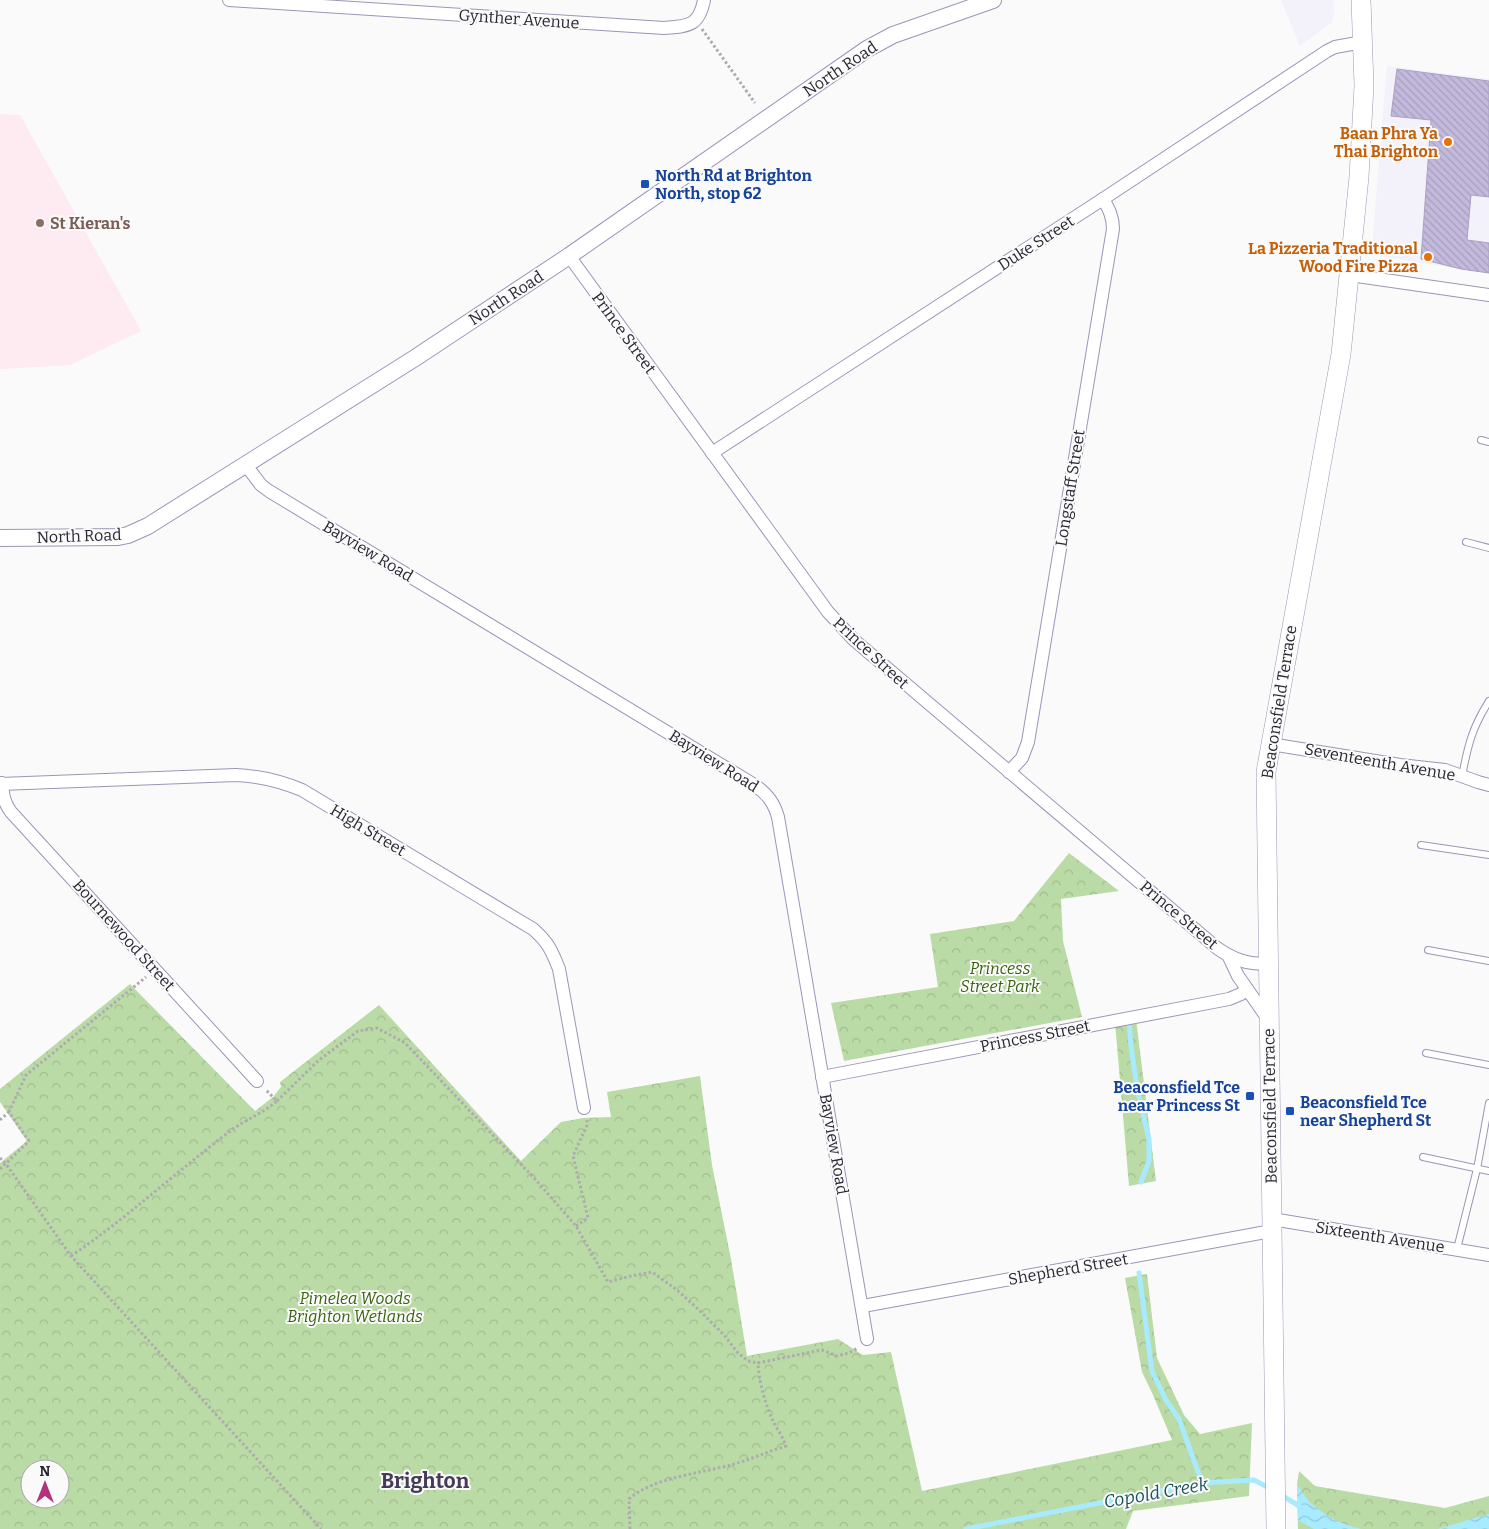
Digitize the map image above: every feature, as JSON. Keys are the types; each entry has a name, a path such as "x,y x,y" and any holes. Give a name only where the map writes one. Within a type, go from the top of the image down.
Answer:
{"main road":[{"name":"Beaconsfield Terrace","path":"1276,1529 1266,772 1341,354 1359,177 1364,86 1362,0"}],"street":[{"name":"Gynther Avenue","path":"229,0 664,28 687,25 696,21"},
{"path":"696,21 701,13 704,0"},
{"name":"North Road","path":"0,538 106,538 128,535 148,526 415,358 568,256 867,49 894,35 993,0"},
{"name":"Duke Street","path":"712,453 1327,51 1335,47 1363,42"},
{"name":"Longstaff Street","path":"1009,772 1022,758 1028,742 1113,229 1111,213 1103,199"},
{"name":"Prince Street","path":"568,256 828,612 854,640 1229,957 1252,964 1268,964"},
{"path":"1350,275 1489,295"},
{"name":"Bayview Road","path":"245,464 261,485 269,491 766,793 774,804 778,817 867,1339"},
{"name":"Seventeenth Avenue","path":"1270,744 1400,765 1445,770 1489,784"},
{"name":"High Street","path":"1,784 236,774 272,779 302,790 533,929 545,939 553,951 559,969 584,1108"},
{"name":"Bournewood Street","path":"1,784 3,796 12,812 257,1081"},
{"name":"Prince Street","path":"1229,957 1238,976 1268,1019"},
{"name":"Princess Street","path":"822,1077 1229,999 1247,989"},
{"name":"Sixteenth Avenue","path":"1272,1225 1457,1249 1489,1255"},
{"name":"Shepherd Street","path":"862,1306 1272,1225"}],"lane":[{"path":"1480,440 1489,442"},
{"path":"1466,542 1489,548"},
{"path":"1462,776 1467,747 1476,722 1489,701"},
{"path":"1420,845 1489,855"},
{"path":"1428,950 1489,961"},
{"path":"1426,1053 1489,1065"},
{"path":"1457,1249 1477,1169 1489,1103"},
{"path":"1423,1157 1489,1171"}],"path":[{"path":"696,21 755,103"},
{"path":"0,1120 9,1112 26,1074 155,970"},
{"path":"71,1256 100,1236 231,1130 266,1110 319,1060 358,1031 377,1028 405,1043 535,1179 576,1226 608,1282 652,1272 699,1310 725,1336 737,1352 748,1361 758,1363 822,1350 837,1356 861,1347 867,1339"},
{"path":"257,1081 277,1101"},
{"path":"576,1226 588,1218 574,1156 588,1125 588,1115 584,1108"},
{"path":"0,1169 29,1141 9,1112"},
{"path":"0,1158 71,1256 321,1529"},
{"path":"630,1529 629,1499 639,1490 689,1474 731,1465 786,1446 773,1420 758,1378 758,1363"}],"shaded area":[{"path":"1281,0 1333,0 1334,14 1332,22 1300,46"},
{"path":"1387,66 1489,79 1489,273 1378,256 1372,246"},
{"name":"St Kieran's","path":"0,114 20,115 141,331 70,365 0,369"}],"green space":[{"name":"Princess Street Park","path":"1069,853 1119,891 1061,899 1063,941 1082,1017 844,1061 831,1003 938,987 930,934 1014,921"},
{"name":"Pimelea Woods Brighton Wetlands","path":"130,984 255,1111 273,1097 281,1087 280,1082 379,1005 521,1161 561,1122 583,1118 611,1117 607,1092 700,1076 712,1165 731,1259 747,1356 838,1339 863,1355 891,1352 922,1491 1172,1440 1142,1372 1125,1278 1147,1274 1157,1358 1184,1415 1200,1434 1252,1423 1249,1496 1133,1511 1126,1529 0,1529 0,1163 27,1141 0,1102 0,1089"},
{"path":"1136,1019 1156,1181 1129,1186 1115,1022"},
{"path":"1299,1471 1315,1486 1445,1508 1489,1496 1489,1529 1298,1529 1297,1485"}],"water":[{"path":"1297,1485 1310,1502 1328,1516 1361,1529 1314,1529 1298,1520"},
{"path":"1489,1514 1489,1529 1438,1529"}],"building":[{"path":"1397,69 1489,81 1489,197 1471,195 1467,240 1489,243 1489,273 1461,269 1421,259 1431,120 1391,116"}],"waterway":[{"path":"1129,1022 1137,1088 1149,1139 1149,1161 1141,1182"},
{"path":"1139,1273 1152,1371 1166,1400 1179,1419 1202,1483"},
{"name":"Copold Creek","path":"966,1529 1202,1483 1254,1480 1271,1489"},
{"name":"Copold Creek","path":"1281,1495 1301,1507"}],"place":[{"name":"Baan Phra Ya Thai Brighton","path":"1448,142"},
{"name":"North Rd at Brighton North, stop 62","path":"645,184"},
{"name":"St Kieran's","path":"40,223"},
{"name":"La Pizzeria Traditional Wood Fire Pizza","path":"1428,257"},
{"name":"Beaconsfield Tce near Princess St","path":"1250,1096"},
{"name":"Beaconsfield Tce near Shepherd St","path":"1290,1111"}],"district":[{"name":"Brighton","path":"425,1481"}]}
